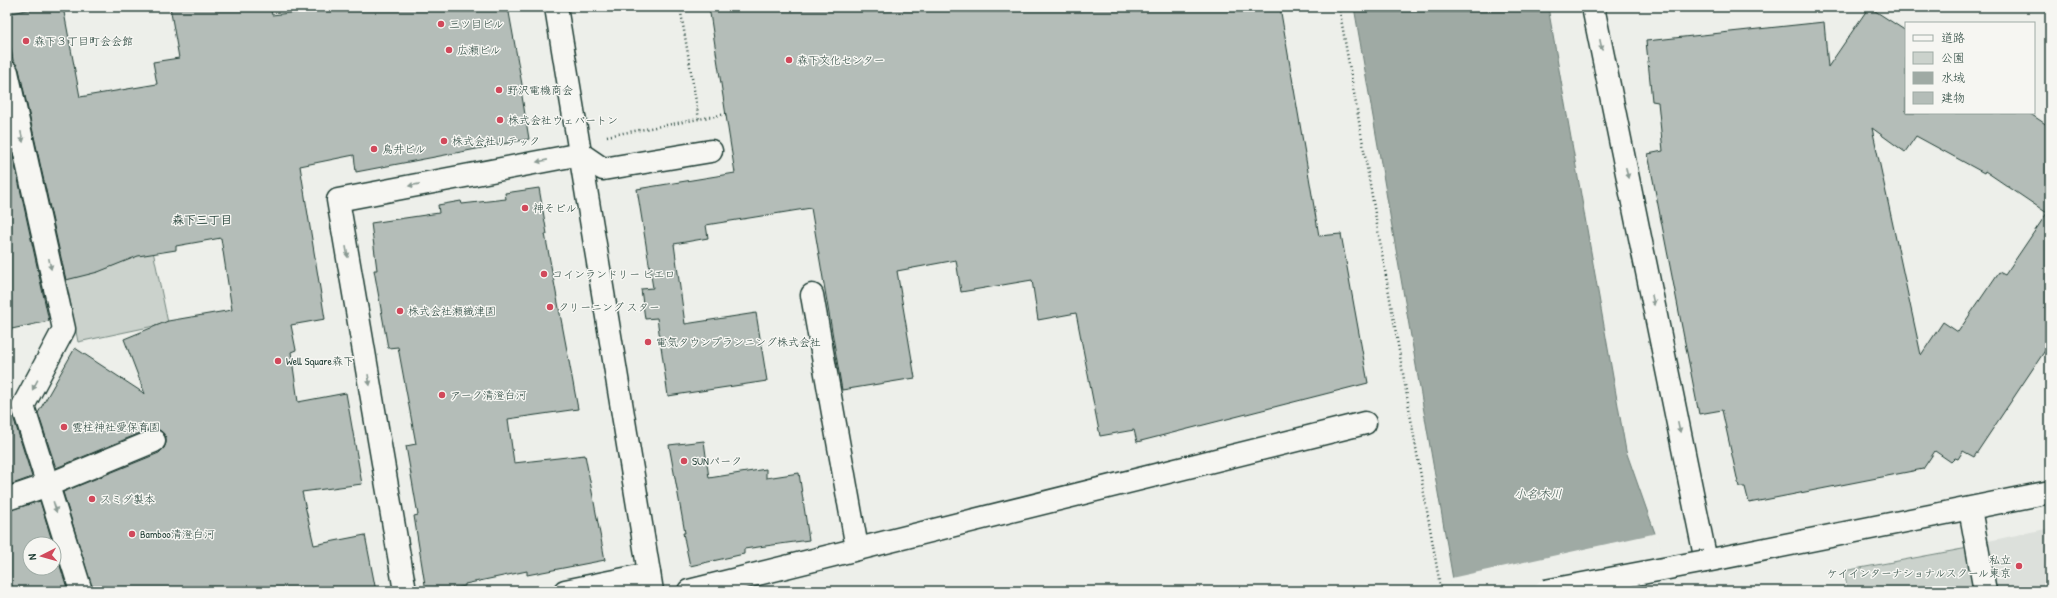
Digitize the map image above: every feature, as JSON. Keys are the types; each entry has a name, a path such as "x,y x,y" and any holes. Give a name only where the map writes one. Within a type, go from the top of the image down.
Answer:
{"street":[{"path":"556,7 651,583 565,591"},
{"path":"1593,7 1706,561"},
{"path":"7,72 64,329 23,406 81,591"},
{"path":"405,591 338,200 580,154 603,169 711,151"},
{"path":"812,295 857,548"},
{"path":"689,591 857,548 1365,423"},
{"path":"7,499 48,485 154,441"},
{"path":"1545,591 1706,561 2050,492"},
{"path":"1970,509 1985,591"}],"path":[{"path":"680,7 699,119"},
{"path":"1340,7 1441,591"},
{"path":"580,154 604,137 726,114"}],"shaded area":[{"name":"私立 ケイインターナショナルスクール東京","path":"2050,528 2050,591 1993,591 1984,542"}],"green space":[{"path":"153,251 168,323 78,342 64,269"},
{"path":"1968,548 1976,591 1848,591 1844,571"}],"water":[{"name":"小名木川","path":"1354,7 1548,7 1626,451 1657,539 1455,591"}],"pier":[{"path":"1657,533 1667,591 1453,591 1451,578"}],"building":[{"path":"42,7 63,7 80,97 157,84 153,62 179,58 170,7 270,7 272,15 342,7 508,7 523,90 521,90 529,139 356,172 354,155 300,166 325,319 291,325 296,350 291,352 298,402 346,393 362,484 302,492 314,545 365,535 376,591 93,591 63,492 159,453 164,448 166,437 161,431 150,429 56,468 38,413 75,348 145,394 124,339 168,321 232,310 221,238 176,246 176,250 138,256 98,272 66,280 19,69 13,60 7,28 7,14"},
{"path":"709,7 1280,7 1319,236 1341,234 1368,383 1137,442 1134,430 1100,436 1076,313 1038,320 1032,280 961,292 956,260 897,271 915,378 842,390 811,208 706,225 708,238 674,244 685,324 756,313 767,381 668,396 657,318 645,319 641,289 653,288 637,189 735,173"},
{"path":"1869,7 1905,30 1905,114 2030,114 2050,127 2050,343 1974,457 1963,451 1958,459 1955,458 1951,462 1935,451 1923,469 1749,503 1745,487 1739,487 1722,410 1699,414 1648,154 1663,151 1658,102 1652,101 1646,41 1824,22 1828,67","holes":["1872,128 1905,152 1916,136 1984,173 1985,171 2047,213 2005,275 1999,272 1958,332 1943,322 1921,355"]},
{"path":"9,138 49,321 7,330 7,139"},
{"path":"539,188 547,234 545,234 578,409 508,419 514,463 585,455 605,560 527,575 527,571 465,584 465,586 441,591 426,591 414,516 418,515 406,446 416,444 398,347 388,348 374,270 377,270 371,223 439,213 438,205 461,201 462,204 506,199 505,193"},
{"path":"7,398 11,404 11,410 32,477 7,486"},
{"path":"704,441 709,478 766,469 766,478 799,473 809,540 744,549 744,554 690,566 683,533 685,533 669,445"},
{"path":"40,501 51,536 22,536 22,576 62,576 62,572 68,591 7,591 7,511"}],"place":[{"name":"三ツ目ビル","path":"441,24"},
{"name":"森下３丁目町会会館","path":"26,41"},
{"name":"広瀬ビル","path":"449,50"},
{"name":"森下文化センター","path":"789,60"},
{"name":"野沢電機商会","path":"499,90"},
{"name":"株式会社ウェバートン","path":"500,120"},
{"name":"株式会社リテック","path":"444,141"},
{"name":"鳥井ビル","path":"374,149"},
{"name":"神そビル","path":"525,208"},
{"name":"コインランドリー ピエロ","path":"544,274"},
{"name":"クリーニング スター","path":"550,307"},
{"name":"株式会社瀬織津園","path":"400,311"},
{"name":"電気タウンプランニング株式会社","path":"648,342"},
{"name":"Well Square森下","path":"278,361"},
{"name":"アーク清澄白河","path":"442,395"},
{"name":"雲柱神社愛保育園","path":"64,427"},
{"name":"SUNパーク","path":"684,461"},
{"name":"スミダ製本","path":"92,499"},
{"name":"Bamboo清澄白河","path":"132,534"},
{"name":"私立 ケイインターナショナルスクール東京","path":"2019,566"}],"district":[{"name":"森下三丁目","path":"202,219"}]}
